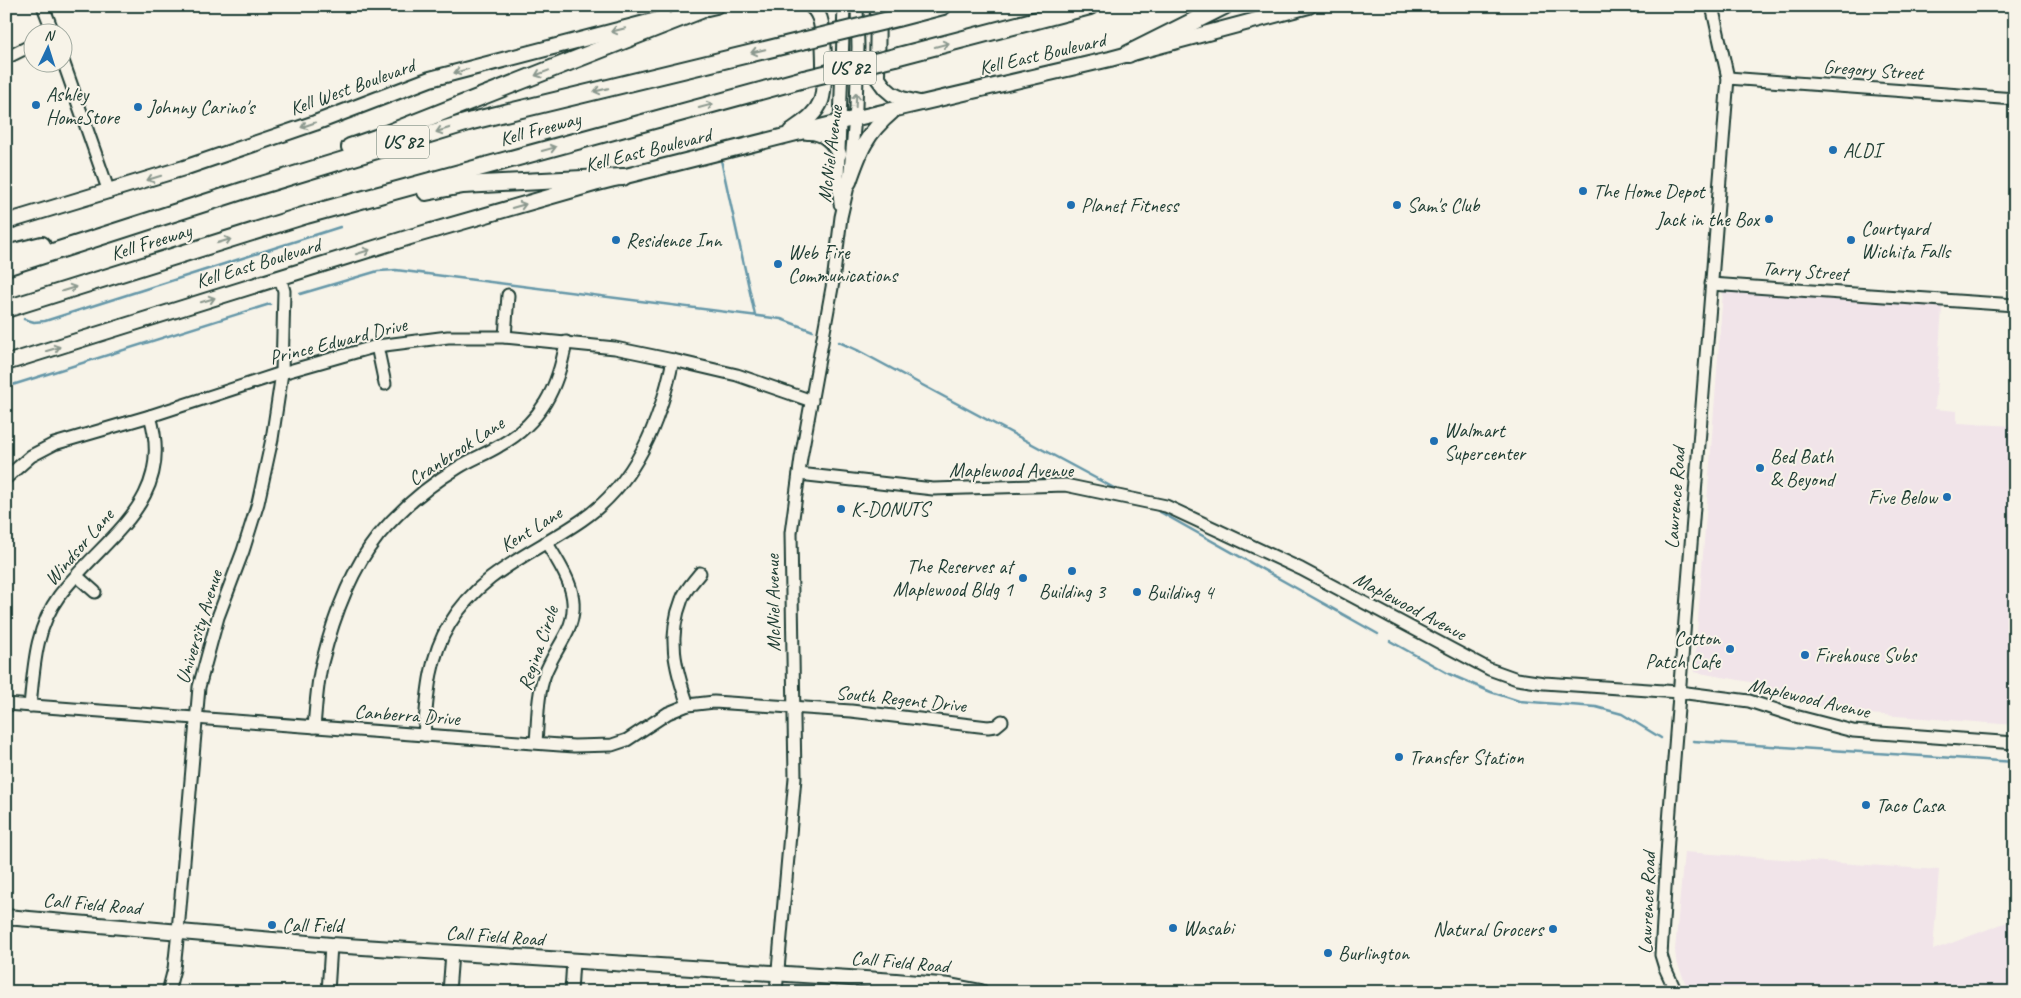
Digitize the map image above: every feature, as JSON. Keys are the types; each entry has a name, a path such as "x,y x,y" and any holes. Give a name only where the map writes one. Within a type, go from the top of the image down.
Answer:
{"highway":[{"name":"Kell Freeway","path":"6,267 472,121 943,6"},
{"name":"Kell Freeway","path":"6,309 306,215 804,79 1090,6"},
{"path":"1128,54 1224,6"},
{"path":"268,184 334,152 376,138 709,8"},
{"path":"306,215 463,185 623,177"},
{"path":"6,254 37,247 159,209 242,192"}],"main road":[{"path":"782,137 813,116 822,100 824,86 821,21 811,6"},
{"path":"878,6 877,77 892,94 921,104"},
{"name":"Kell East Boulevard","path":"6,364 410,237 623,177 840,122 1128,54 1309,6"},
{"name":"Kell West Boulevard","path":"6,222 184,168 280,135 430,79 585,38 709,8"},
{"path":"849,182 861,148 875,126 894,110"},
{"path":"801,132 811,131 828,138 839,154"},
{"name":"Call Field Road","path":"6,917 332,945 778,973 896,986 950,986 981,992"}],"street":[{"path":"43,6 49,22"},
{"name":"McNiel Avenue","path":"776,992 794,798 795,707 790,554 799,474 833,282 840,217 839,154 844,6"},
{"name":"McNiel Avenue","path":"840,217 849,182 855,119 858,47 857,6"},
{"name":"Lawrence Road","path":"1676,992 1661,955 1669,822 1728,78 1712,6"},
{"path":"6,58 22,51"},
{"path":"67,72 109,192"},
{"name":"Gregory Street","path":"1728,78 2015,99"},
{"name":"University Avenue","path":"168,992 174,969 178,931 199,687 218,617 243,551 258,504 272,439 282,373 284,291 280,277"},
{"name":"Tarry Street","path":"1711,284 2015,305"},
{"path":"505,337 508,295"},
{"name":"Prince Edward Drive","path":"6,478 31,456 54,444 150,416 282,373 377,346 448,337 505,337 615,348 737,375 812,401"},
{"name":"Cranbrook Lane","path":"314,727 321,664 338,609 361,561 378,536 408,504 460,467 500,446 522,431 539,412 554,390 563,361 566,342"},
{"path":"377,346 386,384"},
{"name":"Kent Lane","path":"424,735 434,656 448,625 472,593 493,574 582,520 607,500 641,455 656,424 674,360"},
{"name":"Windsor Lane","path":"30,706 35,656 42,626 59,597 136,511 151,482 156,452 150,416"},
{"name":"Maplewood Avenue","path":"799,474 933,489 1065,485 1166,506 1301,570 1489,669 1517,679 1583,686 1679,692 1749,701 1795,716 1853,731 2015,743"},
{"name":"Regina Circle","path":"536,742 539,700 544,675 568,629 574,596 567,576 546,542"},
{"path":"688,705 677,672 674,628 682,597 700,573"},
{"path":"77,576 96,592"},
{"name":"Canberra Drive","path":"6,704 574,746 612,745 627,740 668,713 688,705 714,702 795,707"},
{"name":"South Regent Drive","path":"795,707 850,711 988,727 996,726 1002,721"},
{"path":"328,992 332,945"},
{"path":"449,992 452,953"},
{"path":"571,992 573,961"}],"shaded area":[{"path":"1723,292 1942,307 1935,409 1957,411 1957,423 2015,426 2015,725 1835,710 1818,706 1750,682 1694,672"},
{"path":"1684,852 1939,870 1933,950 2015,919 2015,992 1689,992 1676,960 1675,950"}],"waterway":[{"path":"721,160 755,315"},
{"path":"24,319 34,322 45,321 340,227"},
{"path":"300,294 378,271 396,270 781,319 813,331"},
{"path":"6,387 270,304"},
{"path":"839,342 1114,488"},
{"path":"1153,508 1378,634"},
{"path":"1390,641 1449,674 1491,692 1519,701 1596,707 1622,714 1661,738"},
{"path":"1693,741 2015,762"}],"place":[{"name":"Ashley HomeStore","path":"36,105"},
{"name":"Johnny Carino's","path":"138,107"},
{"name":"ALDI","path":"1833,150"},
{"name":"The Home Depot","path":"1583,191"},
{"name":"Planet Fitness","path":"1071,205"},
{"name":"Sam's Club","path":"1397,205"},
{"name":"Jack in the Box","path":"1769,219"},
{"name":"Residence Inn","path":"616,240"},
{"name":"Courtyard Wichita Falls","path":"1851,240"},
{"name":"Web Fire Communications","path":"778,264"},
{"name":"Walmart Supercenter","path":"1434,441"},
{"name":"Bed Bath & Beyond","path":"1760,468"},
{"name":"Five Below","path":"1947,497"},
{"name":"K-DONUTS","path":"841,509"},
{"name":"Building 3","path":"1072,571"},
{"name":"The Reserves at Maplewood Bldg 1","path":"1023,578"},
{"name":"Building 4","path":"1137,592"},
{"name":"Cotton Patch Cafe","path":"1730,649"},
{"name":"Firehouse Subs","path":"1805,655"},
{"name":"Transfer Station","path":"1399,757"},
{"name":"Taco Casa","path":"1866,805"},
{"name":"Call Field","path":"272,925"},
{"name":"Wasabi","path":"1173,928"},
{"name":"Natural Grocers","path":"1553,929"},
{"name":"Burlington","path":"1328,953"}]}
